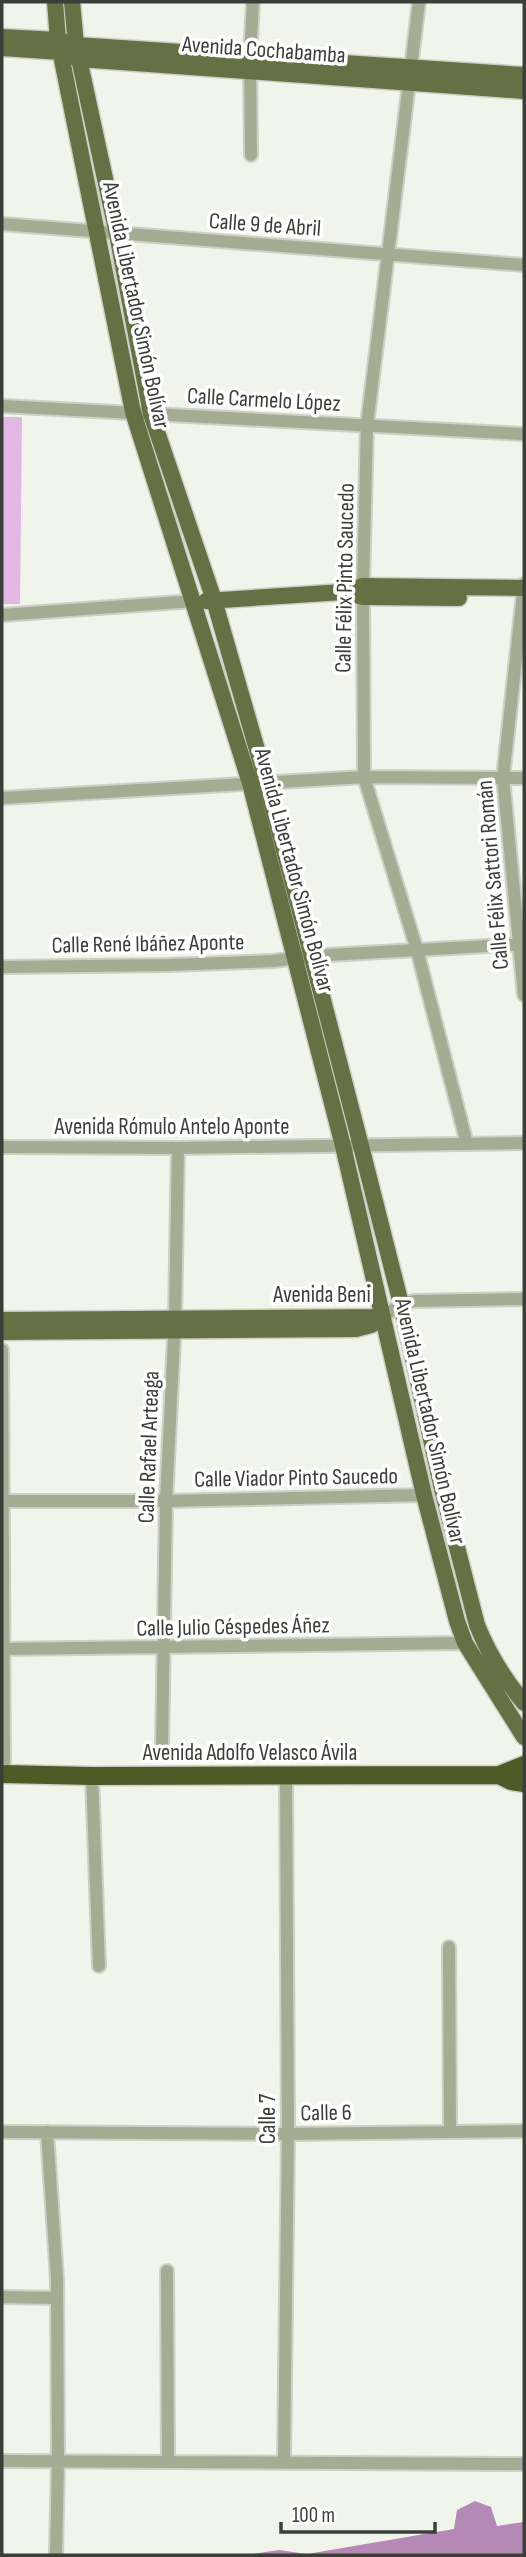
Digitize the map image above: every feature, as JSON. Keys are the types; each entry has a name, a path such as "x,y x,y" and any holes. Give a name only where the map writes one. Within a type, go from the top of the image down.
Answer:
{"highway":[{"name":"Avenida Adolfo Velasco Ávila","path":"499,1775 524,1765"},
{"name":"Avenida Adolfo Velasco Ávila","path":"3,1774 499,1775 524,1783"}],"main road":[{"name":"Avenida Libertador Simón Bolívar","path":"55,2 59,46 133,412 194,601 258,782"},
{"name":"Avenida Libertador Simón Bolívar","path":"72,2 78,52 117,234 151,414 214,600 302,957 424,1495 465,1643 524,1737"},
{"name":"Avenida Cochabamba","path":"2,37 59,46 78,52 411,75 524,75"},
{"name":"Avenida Cochabamba","path":"2,48 59,46"},
{"name":"Avenida Cochabamba","path":"411,75 524,91"},
{"path":"194,601 343,592 524,591"},
{"name":"Avenida Libertador Simón Bolívar","path":"302,957 361,1146 477,1625 485,1644 524,1703"},
{"name":"Avenida Beni","path":"2,1320 356,1329 371,1325 383,1317"},
{"name":"Avenida Beni","path":"2,1332 174,1324"}],"street":[{"path":"251,155 250,64 253,2"},
{"name":"Calle Félix Pinto Saucedo","path":"419,2 367,425 363,592 364,777 417,950 467,1143"},
{"name":"Calle 9 de Abril","path":"2,224 524,265"},
{"name":"Calle Carmelo López","path":"2,406 524,434"},
{"name":"Calle Félix Sattori Román","path":"524,591 503,778 522,944 524,995"},
{"path":"2,615 194,601"},
{"path":"2,798 364,777 524,778"},
{"name":"Calle René Ibáñez Aponte","path":"2,967 169,965 522,944"},
{"name":"Avenida Rómulo Antelo Aponte","path":"2,1147 178,1148 524,1143"},
{"name":"Calle Rafael Arteaga","path":"162,1748 166,1501 178,1148"},
{"path":"383,1317 401,1304 414,1301 524,1299"},
{"path":"2,1350 3,1774"},
{"name":"Calle Viador Pinto Saucedo","path":"3,1500 166,1501 424,1495"},
{"name":"Calle Julio Céspedes Áñez","path":"3,1649 465,1643"},
{"path":"92,1776 99,1966"},
{"name":"Calle 7","path":"284,2462 288,2134 286,1776"},
{"path":"449,1947 450,2131"},
{"name":"Calle 6","path":"2,2132 288,2134 524,2131"},
{"path":"47,2132 57,2298 56,2555"},
{"path":"167,2271 168,2462"},
{"path":"2,2297 57,2298"},
{"path":"2,2461 524,2464"}],"shaded area":[{"path":"2,417 22,417 20,604 2,604"},
{"path":"475,2501 491,2507 497,2526 524,2522 524,2555 246,2555 279,2550 307,2554 454,2529 457,2510"}]}
